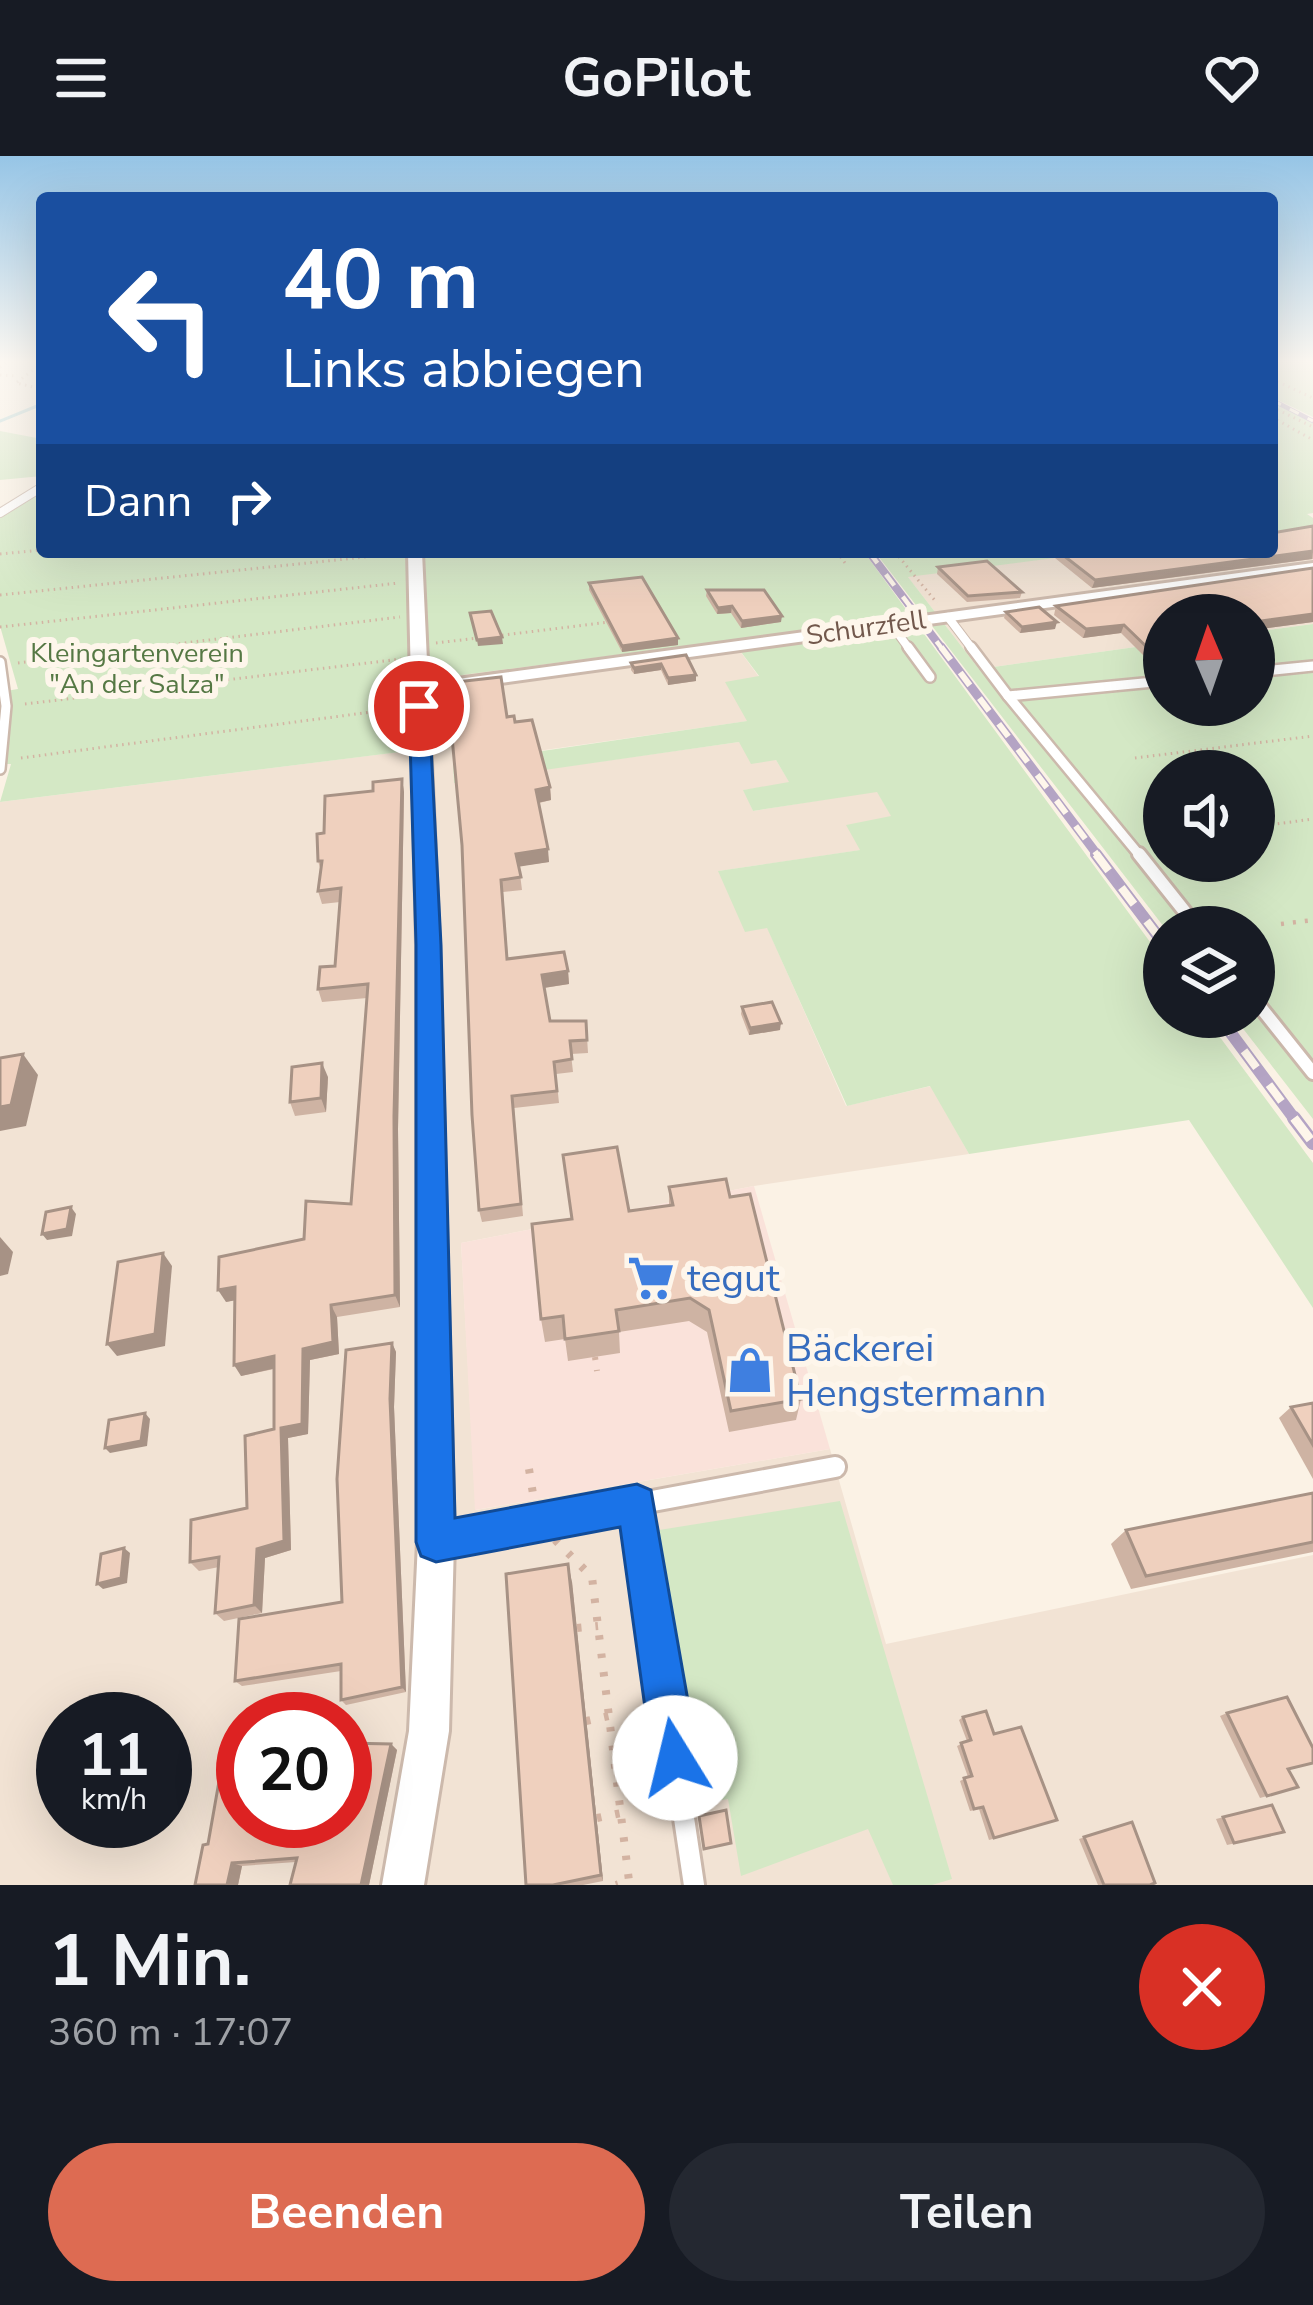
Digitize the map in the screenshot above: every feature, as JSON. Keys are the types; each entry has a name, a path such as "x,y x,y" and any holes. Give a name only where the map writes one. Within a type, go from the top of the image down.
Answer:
{"street":[{"path":"403,1885 430,1731 436,1542 428,945 413,558"},
{"name":"Schurzfell","path":"419,698 891,624 1313,567"}],"lane":[{"path":"0,513 36,491"},
{"path":"948,617 1180,906"},
{"path":"891,624 930,677"},
{"path":"0,664 6,706 2,765"},
{"path":"1275,670 1313,666"},
{"path":"1008,696 1143,683"},
{"path":"1275,1025 1313,1073"},
{"path":"436,1542 835,1467"},
{"path":"637,1504 694,1885"}],"path":[{"path":"0,554 36,551"},
{"path":"0,595 355,558"},
{"path":"841,558 845,563"},
{"path":"900,558 948,617"},
{"path":"0,627 416,581"},
{"path":"0,664 417,615"},
{"path":"6,706 622,620"},
{"path":"2,765 419,698"},
{"path":"1135,758 1313,736"},
{"path":"1275,824 1313,819"},
{"path":"1281,924 1313,920"},
{"path":"595,1357 597,1371"},
{"path":"530,1469 537,1523 592,1577 629,1880 616,1885"},
{"path":"577,1628 598,1626"},
{"path":"586,1721 609,1716"},
{"path":"597,1818 621,1813"}],"shaded area":[{"path":"1313,530 1313,624 1275,629 1275,594 1143,594 1143,646 979,669 907,576 1052,558 1278,558 1278,549"},
{"path":"732,640 759,677 748,721 453,763 454,782 739,742 776,760 790,783 744,790 753,811 877,791 892,817 861,850 719,871 767,927 846,1106 931,1086 969,1154 754,1186 461,1243 476,1510 830,1449 886,1644 1313,1555 1313,1885 0,1885 0,802 407,751 408,682"},
{"path":"754,1186 830,1449 475,1510 461,1243"}],"green space":[{"path":"0,441 36,441 36,477 0,480"},
{"path":"1278,441 1313,441 1313,513 1307,514 1313,518 1313,530 1278,534"},
{"name":"Kleingartenverein \"An der Salza\"","path":"36,495 36,558 868,558 1143,932 1143,1038 1221,1038 1313,1163 1313,1308 1189,1120 969,1154 930,1086 847,1106 767,928 745,932 718,871 860,850 846,825 891,816 877,792 753,811 743,790 789,782 776,760 751,764 739,742 454,783 453,764 747,721 725,682 759,676 732,640 409,682 408,751 0,802 11,764 0,764 0,692 18,689 0,626 0,517"},
{"path":"880,558 1055,558 908,577 979,669 1143,646 1143,726 1275,726 1275,629 1313,624 1313,1119 1250,1038 1275,1038 1275,906 1148,906"},
{"path":"840,1501 952,1879 932,1885 893,1885 868,1829 741,1876 728,1799 699,1804 653,1531"}],"building":[{"path":"1313,526 1313,551 1278,556 1278,532"},
{"path":"1067,558 1260,558 1095,580"},
{"path":"987,561 1022,592 968,596 938,567"},
{"path":"1313,568 1313,614 1275,619 1275,594 1143,594 1143,643 1124,625 1086,629 1056,606"},
{"path":"642,577 678,638 622,646 589,583"},
{"path":"707,590 764,590 782,616 742,621 732,606 718,608"},
{"path":"1039,607 1057,622 1022,627 1006,612"},
{"path":"491,611 502,637 477,640 470,613"},
{"path":"686,655 696,675 668,678 661,664 634,668 631,663"},
{"path":"501,677 507,717 514,716 515,722 532,720 550,787 536,790 548,849 516,854 521,877 501,880 507,959 564,952 568,971 542,975 550,1021 586,1021 587,1040 570,1041 572,1059 554,1062 557,1091 512,1096 521,1204 479,1210 462,845 447,683"},
{"path":"402,779 395,1295 331,1305 333,1342 303,1349 302,1424 281,1428 284,1541 257,1549 254,1605 215,1613 219,1557 190,1562 191,1520 247,1508 245,1436 274,1429 274,1356 234,1365 235,1287 218,1290 219,1257 304,1239 306,1201 351,1204 368,984 318,989 320,967 335,966 341,888 318,891 322,861 318,861 317,834 324,833 325,796 373,791 373,782"},
{"path":"772,1002 781,1023 750,1028 742,1007"},
{"path":"23,1054 11,1105 0,1107 0,1058"},
{"path":"322,1063 321,1098 290,1102 292,1067"},
{"path":"617,1147 629,1211 673,1205 669,1187 726,1179 730,1197 750,1194 801,1399 731,1411 709,1310 690,1298 616,1310 619,1331 565,1339 563,1316 541,1319 532,1224 572,1219 563,1155"},
{"path":"71,1207 67,1229 42,1234 46,1212"},
{"path":"163,1253 155,1334 107,1344 118,1262"},
{"path":"392,1343 390,1399 402,1687 372,1693 341,1692 341,1664 235,1681 239,1619 342,1602 337,1479 346,1350"},
{"path":"1313,1403 1313,1445 1291,1407"},
{"path":"145,1413 141,1441 105,1448 109,1420"},
{"path":"1313,1493 1313,1542 1146,1576 1126,1530"},
{"path":"124,1548 121,1578 97,1584 101,1554"},
{"path":"568,1564 601,1875 526,1885 506,1574"},
{"path":"1287,1697 1313,1748 1313,1763 1288,1769 1298,1787 1267,1796 1227,1713"},
{"path":"986,1711 994,1734 1021,1727 1057,1820 994,1838 983,1807 974,1809 964,1778 972,1776 961,1743 971,1740 963,1717"},
{"path":"372,1744 391,1744 372,1833"},
{"path":"216,1798 216,1848 369,1848 361,1885 290,1885 297,1858 232,1863 227,1885 195,1885 203,1845 208,1844"},
{"path":"1272,1805 1284,1832 1234,1843 1223,1817"},
{"path":"726,1810 731,1843 704,1849 699,1816"},
{"path":"1132,1822 1155,1883 1104,1885 1084,1837"}],"railway":[{"path":"874,558 943,650"},
{"path":"941,647 1099,857"},
{"path":"1096,854 1143,916"},
{"path":"1235,1038 1296,1121"},
{"path":"1294,1118 1313,1143"}],"place":[{"name":"tegut","path":"651,1278"},
{"name":"Bäckerei Hengstermann","path":"750,1370"}],"route":[{"path":"419,706 428,945 436,1542 637,1504 675,1758"}]}
